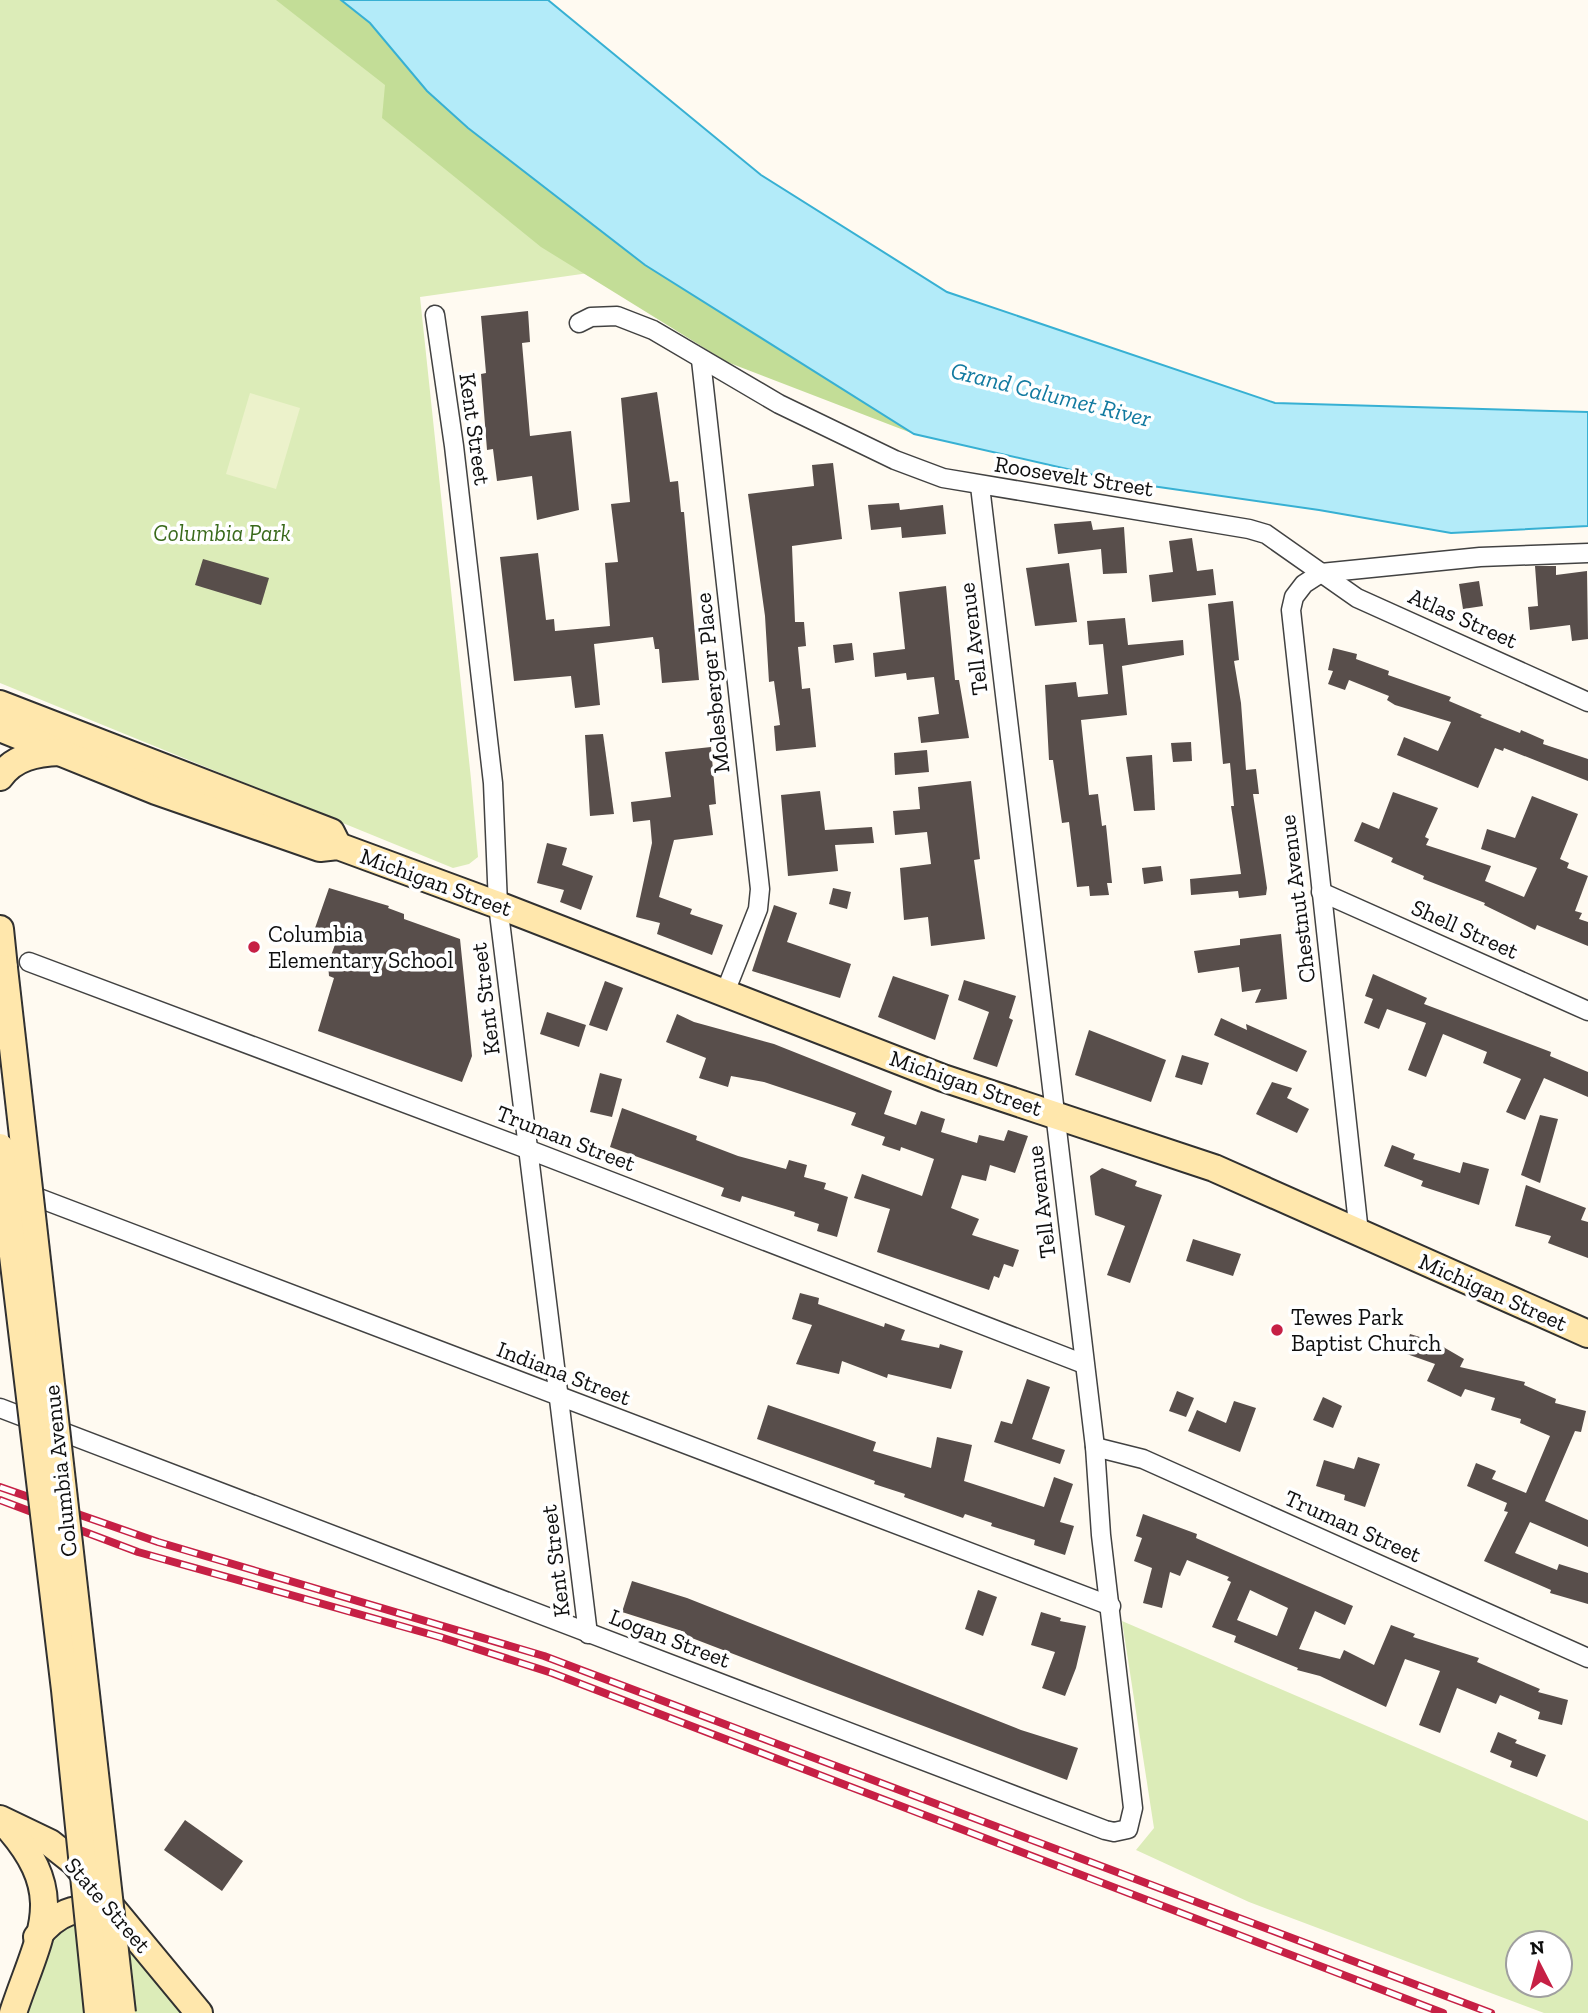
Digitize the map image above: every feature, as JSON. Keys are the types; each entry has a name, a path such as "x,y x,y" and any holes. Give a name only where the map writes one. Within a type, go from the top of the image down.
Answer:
{"street":[{"name":"Kent Street","path":"435,315 454,446 493,783 498,905 588,1634"},
{"name":"Roosevelt Street","path":"579,323 591,317 617,316 653,330 779,404 895,460 943,478 1249,528 1277,540 1321,573"},
{"name":"Molesberger Place","path":"701,360 760,889 758,909 724,995"},
{"name":"Tell Avenue","path":"980,486 1095,1447 1097,1505 1133,1808 1128,1829"},
{"path":"1321,573 1480,557 1588,553"},
{"name":"Atlas Street","path":"1321,573 1357,598 1588,702"},
{"name":"Chestnut Avenue","path":"1321,573 1304,584 1294,597 1291,610 1359,1233"},
{"name":"Michigan Street","path":"0,704 331,832 338,846"},
{"name":"Michigan Street","path":"0,728 156,791 320,848 338,846 498,905 943,1078 1214,1168 1588,1334"},
{"path":"0,777 7,768 23,758 60,752"},
{"name":"Shell Street","path":"1321,892 1588,1011"},
{"name":"Columbia Avenue","path":"0,929 122,2013"},
{"name":"Truman Street","path":"29,962 527,1149 1084,1364"},
{"name":"Columbia Avenue","path":"0,1147 65,1690 98,2013"},
{"name":"Indiana Street","path":"0,1184 1111,1606"},
{"name":"Logan Street","path":"0,1408 1105,1830 1114,1832 1128,1829"},
{"name":"Truman Street","path":"1095,1447 1143,1459 1588,1658"},
{"path":"0,1819 27,1850 44,1885 46,1900 12,2013"},
{"name":"State Street","path":"0,1819 50,1843 74,1863 127,1923 199,2013"},
{"path":"37,1937 51,1920 75,1909 104,1913 127,1923"}],"green space":[{"name":"Columbia Park","path":"0,0 341,0 645,265 420,297 478,857 469,864 453,868 0,683"},
{"path":"276,0 341,0 370,23 407,68 468,128 645,265 914,434 727,362 541,247 382,118 385,85"},
{"path":"250,393 300,408 276,489 226,474"},
{"path":"1122,1621 1588,1821 1588,2013 1544,2013 1507,1999 1574,1999 1574,1929 1504,1929 1504,1998 1249,1902 1136,1850 1154,1828"},
{"path":"90,1909 199,2013 13,2013 37,1937"}],"water":[{"name":"Grand Calumet River","path":"341,0 548,0 761,175 947,292 1275,403 1588,412 1588,526 1451,533 1319,510 1124,482 914,434 645,265 468,128 427,91 370,23"}],"building":[{"path":"528,311 530,342 522,343 530,436 571,431 579,510 537,520 532,476 497,481 493,449 487,450 481,374 486,373 481,316"},
{"path":"657,392 670,482 678,481 681,512 684,512 699,680 662,683 659,649 655,649 653,637 594,644 600,705 575,708 571,676 514,681 500,557 538,553 546,620 554,619 555,631 610,626 605,563 618,562 611,504 630,502 621,398"},
{"path":"833,463 842,539 792,546 795,622 804,622 806,646 798,647 802,689 810,688 816,747 776,751 774,726 780,725 774,681 769,682 765,616 748,494 814,486 812,465"},
{"path":"899,503 900,510 943,505 946,534 902,538 901,527 871,530 868,505"},
{"path":"1091,521 1093,530 1124,527 1127,573 1103,574 1101,549 1058,554 1054,524"},
{"path":"1192,538 1197,571 1213,569 1216,595 1152,602 1149,575 1173,572 1169,541"},
{"path":"203,559 269,578 261,605 195,585"},
{"path":"1069,563 1077,622 1035,626 1026,568"},
{"path":"1535,566 1556,566 1556,575 1587,571 1588,639 1572,641 1570,625 1530,630 1528,607 1538,606"},
{"path":"1479,581 1483,606 1463,609 1459,584"},
{"path":"946,586 955,680 959,680 969,738 921,743 918,717 939,714 934,677 907,680 906,673 875,677 873,653 905,649 899,592"},
{"path":"1233,601 1239,660 1234,661 1241,703 1246,770 1256,769 1259,794 1253,794 1267,888 1266,895 1239,898 1238,891 1191,895 1190,879 1241,874 1231,806 1234,806 1230,763 1223,764 1208,604"},
{"path":"1125,618 1128,645 1183,640 1184,655 1122,666 1127,715 1081,720 1089,795 1098,794 1102,826 1106,825 1112,883 1107,883 1109,895 1090,896 1089,886 1077,887 1069,822 1062,823 1053,760 1049,760 1045,685 1076,682 1078,697 1108,694 1103,644 1089,645 1087,621"},
{"path":"852,643 854,660 835,663 833,645"},
{"path":"1333,648 1357,654 1356,659 1389,671 1388,675 1451,697 1449,701 1482,715 1480,717 1520,733 1521,730 1544,740 1543,744 1588,759 1588,781 1504,748 1503,751 1495,748 1478,788 1397,755 1404,737 1438,751 1451,722 1395,705 1387,700 1389,696 1349,680 1345,690 1328,684 1333,671 1328,670"},
{"path":"603,734 614,814 590,816 585,735"},
{"path":"1191,742 1192,761 1173,762 1171,743"},
{"path":"711,747 716,804 709,805 713,835 674,840 659,897 692,909 690,914 723,925 712,955 657,934 660,923 636,917 652,843 650,820 633,822 631,802 671,797 665,752"},
{"path":"927,750 929,772 895,775 894,753"},
{"path":"1152,755 1155,810 1134,811 1126,757"},
{"path":"971,781 980,859 974,860 985,939 931,946 928,917 904,920 900,868 931,864 927,832 895,835 893,811 920,809 918,787"},
{"path":"820,791 825,830 872,827 874,843 835,845 838,871 788,876 781,795"},
{"path":"1393,792 1438,808 1425,837 1429,839 1426,845 1491,866 1485,881 1524,897 1537,868 1481,849 1487,829 1515,838 1532,796 1578,814 1560,859 1569,863 1567,868 1588,876 1575,911 1582,913 1579,919 1588,922 1588,946 1537,925 1535,930 1484,905 1485,903 1423,879 1424,876 1391,862 1393,858 1354,841 1362,822 1379,829"},
{"path":"547,843 567,848 562,865 593,876 581,910 560,902 564,890 537,883"},
{"path":"1161,866 1163,881 1144,884 1142,868"},
{"path":"329,888 389,906 388,908 404,914 404,919 460,939 472,1056 462,1082 318,1031 334,978 329,976 328,964 337,939 314,931"},
{"path":"833,888 851,892 847,909 829,904"},
{"path":"774,905 797,913 787,942 851,964 840,998 752,971"},
{"path":"1281,934 1287,999 1255,1003 1261,989 1242,992 1239,967 1198,973 1194,951 1240,945 1240,939"},
{"path":"1373,974 1427,998 1424,1004 1551,1052 1550,1056 1588,1072 1588,1097 1544,1078 1525,1120 1506,1112 1521,1079 1483,1063 1487,1052 1443,1034 1426,1077 1408,1070 1426,1023 1387,1009 1379,1029 1364,1023 1373,999 1365,996"},
{"path":"893,976 949,995 935,1040 878,1017"},
{"path":"964,980 1016,996 1009,1018 1013,1020 997,1067 973,1059 989,1012 958,1000"},
{"path":"605,981 623,988 607,1031 589,1025"},
{"path":"547,1012 586,1025 579,1047 540,1034"},
{"path":"677,1014 694,1022 774,1044 892,1091 884,1114 916,1125 921,1111 945,1119 941,1132 977,1143 979,1135 1004,1141 1008,1130 1028,1136 1015,1173 990,1165 986,1181 962,1175 951,1208 979,1219 972,1235 1019,1250 1013,1267 1004,1264 999,1278 994,1276 989,1290 877,1252 890,1209 854,1198 862,1174 922,1196 934,1159 901,1147 900,1151 882,1145 885,1137 851,1125 856,1113 764,1082 731,1076 728,1087 699,1078 706,1058 666,1042"},
{"path":"1221,1018 1247,1030 1246,1024 1307,1051 1297,1072 1214,1035"},
{"path":"1089,1030 1166,1060 1151,1102 1075,1075"},
{"path":"1182,1055 1209,1063 1202,1085 1175,1077"},
{"path":"600,1073 622,1079 612,1117 590,1112"},
{"path":"1272,1082 1292,1088 1287,1098 1309,1109 1297,1133 1256,1114"},
{"path":"622,1108 697,1136 696,1140 738,1156 786,1169 789,1160 807,1165 804,1177 826,1183 824,1189 848,1197 837,1237 817,1231 819,1224 794,1216 795,1212 742,1196 740,1202 721,1196 724,1188 610,1147"},
{"path":"1540,1115 1558,1119 1540,1183 1521,1175"},
{"path":"1392,1145 1415,1154 1413,1159 1460,1173 1463,1162 1489,1169 1479,1205 1421,1186 1423,1181 1384,1166"},
{"path":"1102,1168 1137,1181 1135,1186 1162,1195 1130,1283 1107,1275 1125,1226 1095,1215 1090,1176"},
{"path":"1526,1185 1586,1208 1581,1220 1588,1222 1588,1258 1548,1243 1551,1236 1515,1226"},
{"path":"1193,1239 1241,1254 1233,1276 1186,1261"},
{"path":"800,1293 819,1298 818,1304 884,1327 885,1323 905,1330 901,1340 939,1348 940,1344 963,1351 951,1389 888,1374 887,1378 842,1361 839,1374 796,1364 812,1325 792,1319"},
{"path":"1410,1334 1433,1341 1464,1359 1460,1367 1525,1382 1524,1385 1556,1399 1555,1403 1586,1411 1581,1432 1575,1431 1545,1501 1588,1520 1588,1547 1530,1522 1515,1553 1557,1570 1559,1564 1588,1573 1588,1604 1550,1593 1551,1590 1484,1561 1508,1512 1504,1511 1507,1503 1467,1486 1476,1463 1496,1471 1492,1479 1526,1493 1550,1436 1520,1423 1521,1419 1491,1410 1495,1398 1465,1389 1461,1397 1427,1381 1435,1364 1404,1353"},
{"path":"1027,1379 1050,1387 1032,1439 1065,1450 1060,1464 994,1442 1001,1421 1012,1424"},
{"path":"1177,1391 1194,1398 1186,1417 1169,1411"},
{"path":"1323,1397 1342,1406 1333,1428 1313,1420"},
{"path":"1234,1401 1256,1408 1240,1452 1188,1431 1197,1410 1226,1423"},
{"path":"768,1405 876,1442 873,1451 931,1468 937,1437 972,1445 964,1481 1044,1507 1054,1477 1073,1484 1060,1522 1074,1526 1065,1555 1034,1545 1035,1540 991,1526 992,1523 965,1514 963,1518 904,1497 905,1494 874,1484 875,1481 757,1439"},
{"path":"1358,1457 1380,1464 1365,1507 1344,1500 1345,1495 1316,1486 1324,1460 1354,1469"},
{"path":"1143,1514 1197,1534 1196,1538 1353,1606 1345,1625 1315,1611 1299,1649 1340,1659 1344,1650 1374,1665 1391,1625 1415,1634 1413,1637 1479,1658 1477,1662 1540,1689 1538,1692 1568,1700 1562,1725 1538,1719 1540,1712 1500,1695 1496,1704 1457,1688 1440,1733 1419,1725 1440,1671 1405,1659 1386,1707 1320,1676 1297,1670 1298,1668 1234,1642 1236,1636 1212,1627 1231,1582 1227,1580 1229,1577 1187,1560 1180,1576 1170,1572 1162,1608 1143,1603 1152,1568 1134,1561 1142,1538 1136,1536","holes":["1250,1590 1288,1608 1277,1636 1237,1620"]},
{"path":"632,1581 687,1598 1021,1730 1078,1748 1067,1780 684,1635 685,1632 622,1612"},
{"path":"978,1590 997,1597 983,1636 965,1629"},
{"path":"1041,1612 1061,1618 1060,1621 1086,1626 1076,1668 1065,1696 1042,1688 1055,1652 1031,1645"},
{"path":"1498,1732 1517,1740 1515,1743 1546,1755 1537,1777 1510,1767 1512,1761 1490,1752"},
{"path":"185,1820 243,1861 222,1891 164,1850"}],"railway":[{"path":"0,1487 158,1542 544,1656 1491,2013"},
{"path":"0,1500 138,1552 440,1637 552,1673 1443,2013"}],"place":[{"name":"Columbia Elementary School","path":"254,947"},
{"name":"Tewes Park Baptist Church","path":"1277,1330"}]}
